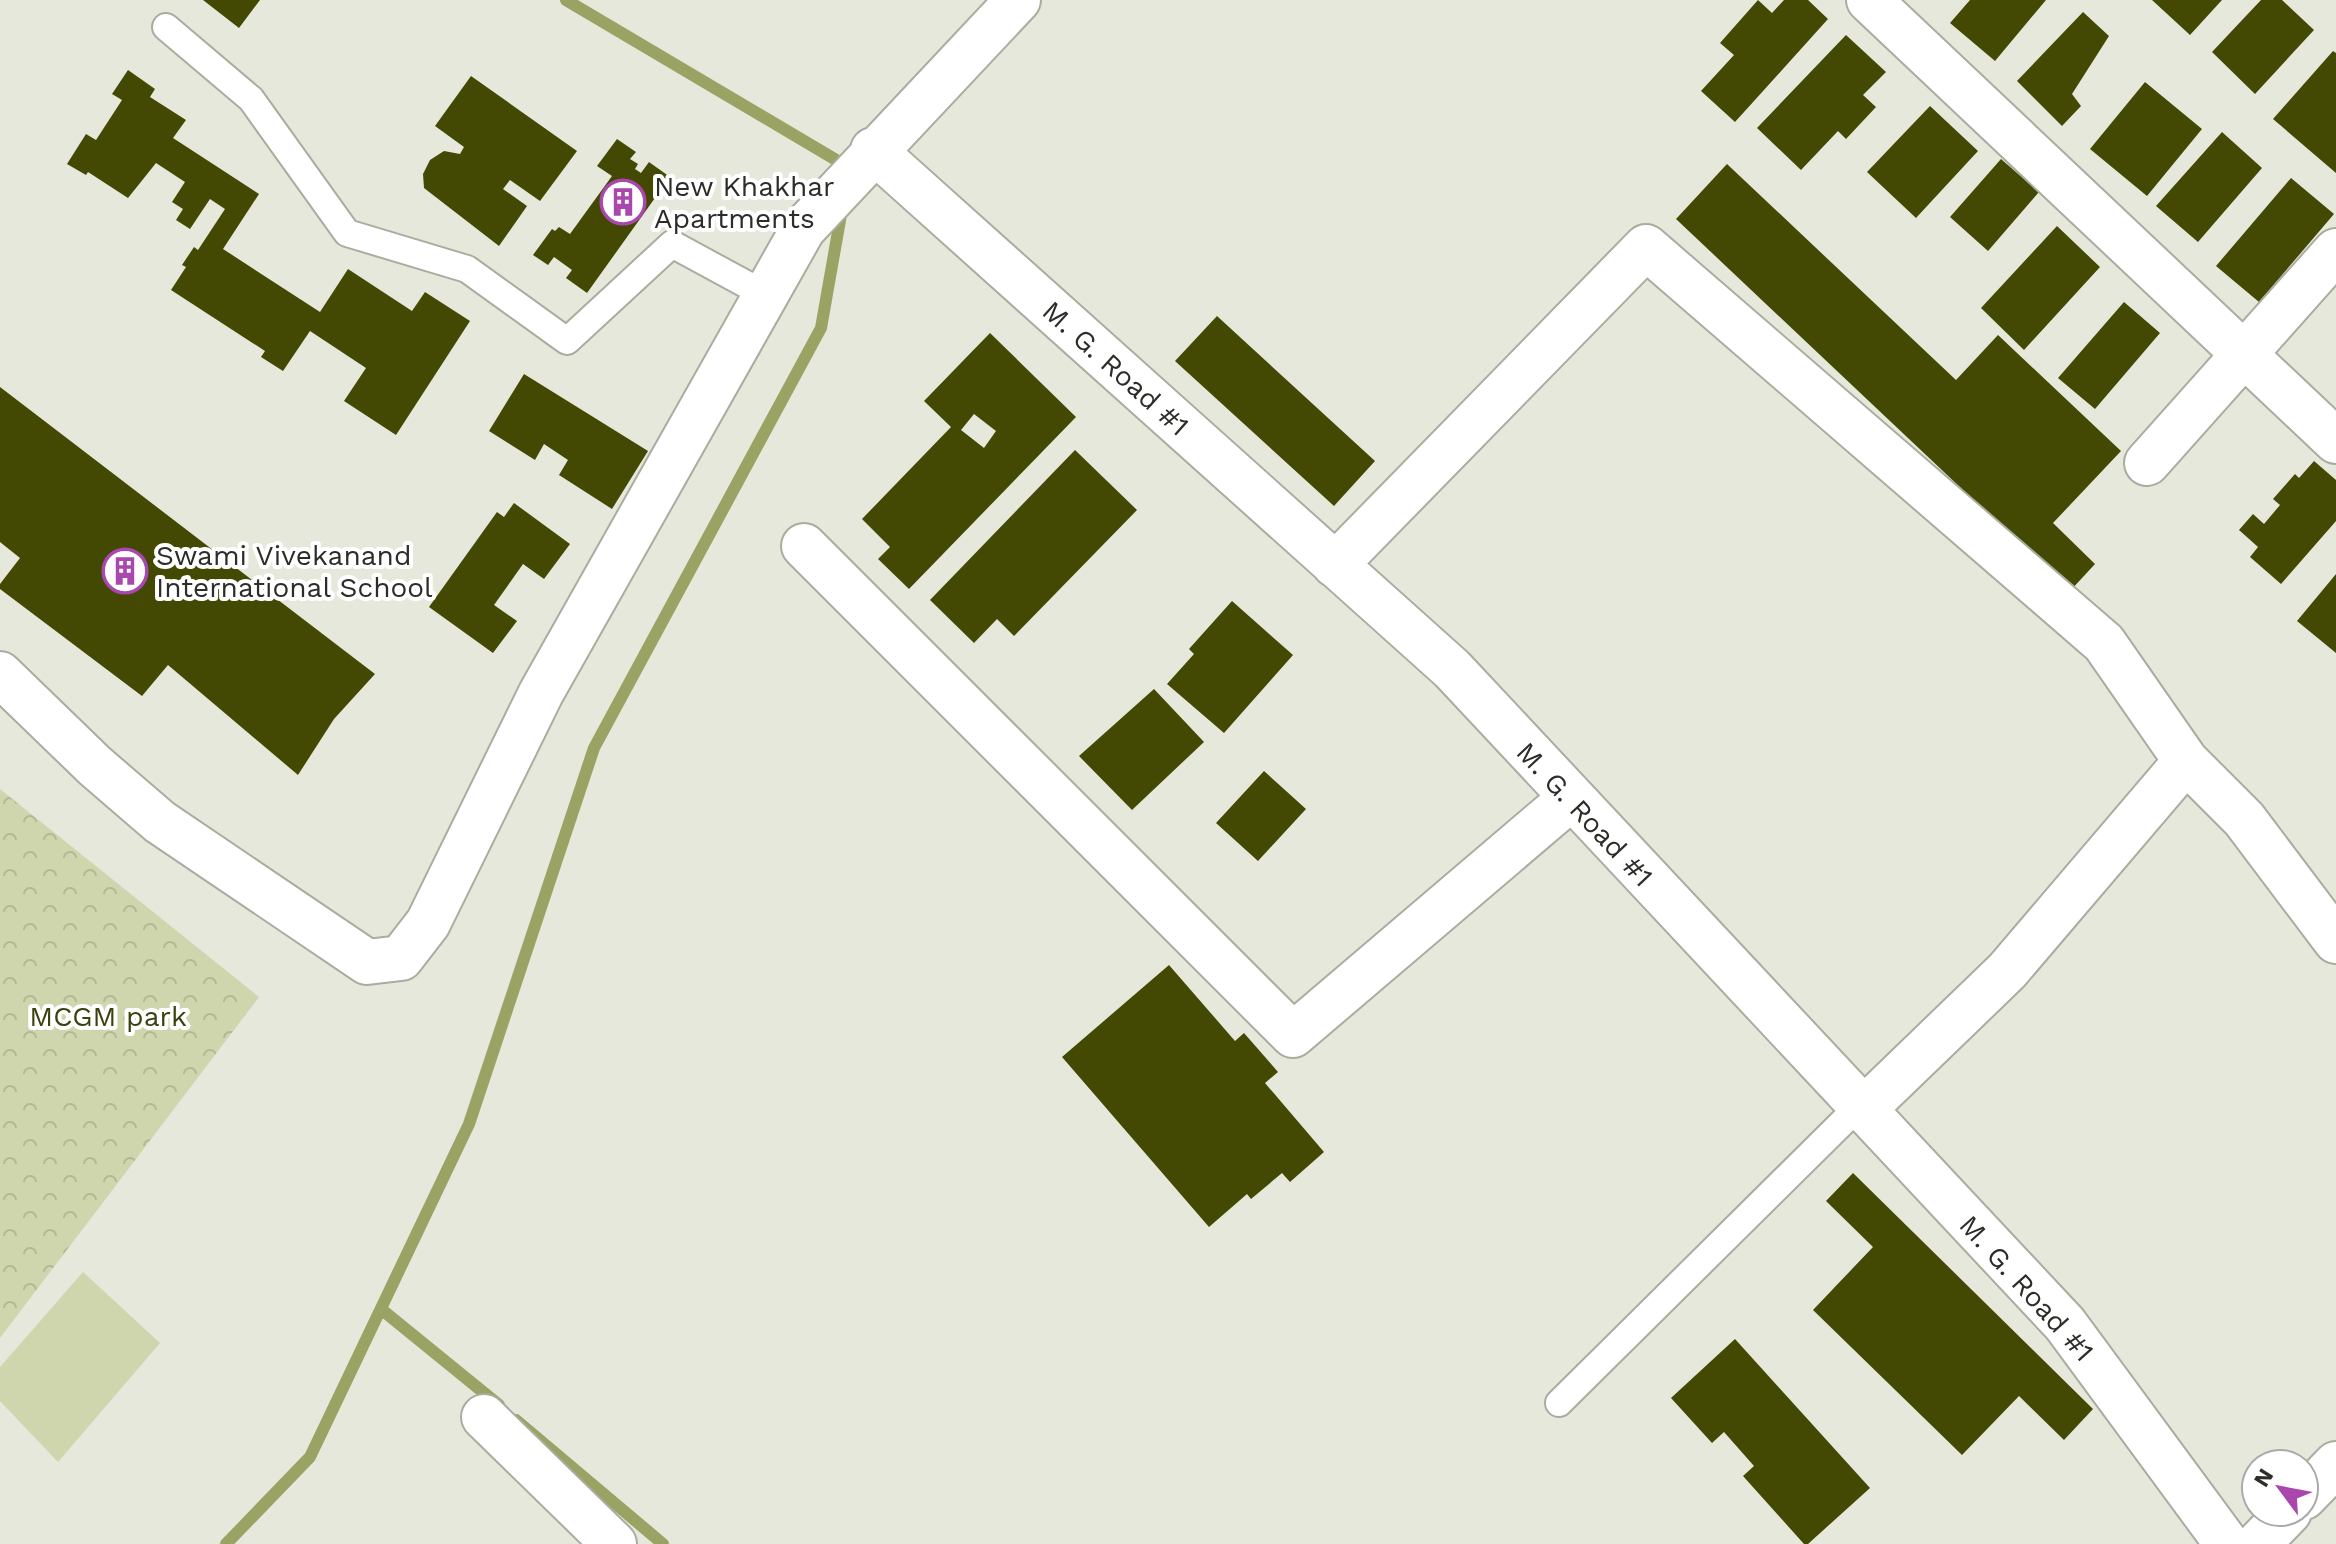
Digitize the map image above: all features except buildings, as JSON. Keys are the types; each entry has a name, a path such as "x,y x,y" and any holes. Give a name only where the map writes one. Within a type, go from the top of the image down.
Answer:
{"street":[{"path":"0,674 95,766 160,822 367,962 401,958 428,923 541,693 803,229 873,150 1018,0"},
{"path":"1869,0 2336,441"},
{"name":"M. G. Road #1","path":"873,150 1452,669 1570,799 2065,1324 2227,1544"},
{"path":"1335,565 1646,247 2104,643 2186,761 2244,819 2336,941"},
{"path":"2147,463 2336,251"},
{"path":"804,546 1293,1035 1570,799"},
{"path":"1861,1108 2007,971 2186,761"},
{"path":"484,1417 614,1544"},
{"path":"2320,1480 2336,1464"},
{"path":"2258,1544 2274,1528"}],"lane":[{"path":"166,27 251,99 347,233 467,269 567,341 672,244 766,295"},
{"path":"1559,1403 1861,1108"}],"green space":[{"name":"MCGM park","path":"0,789 259,997 0,1338"},
{"path":"83,1272 160,1343 58,1462 0,1401 0,1367"}],"waterway":[{"path":"566,0 848,167"},
{"path":"226,1544 310,1457 469,1124 594,748 821,328 842,209"},
{"path":"381,1309 499,1405"},
{"path":"516,1420 663,1544"}],"place":[{"name":"New Khakhar Apartments","path":"623,202"},
{"name":"Swami Vivekanand International School","path":"125,571"}]}
